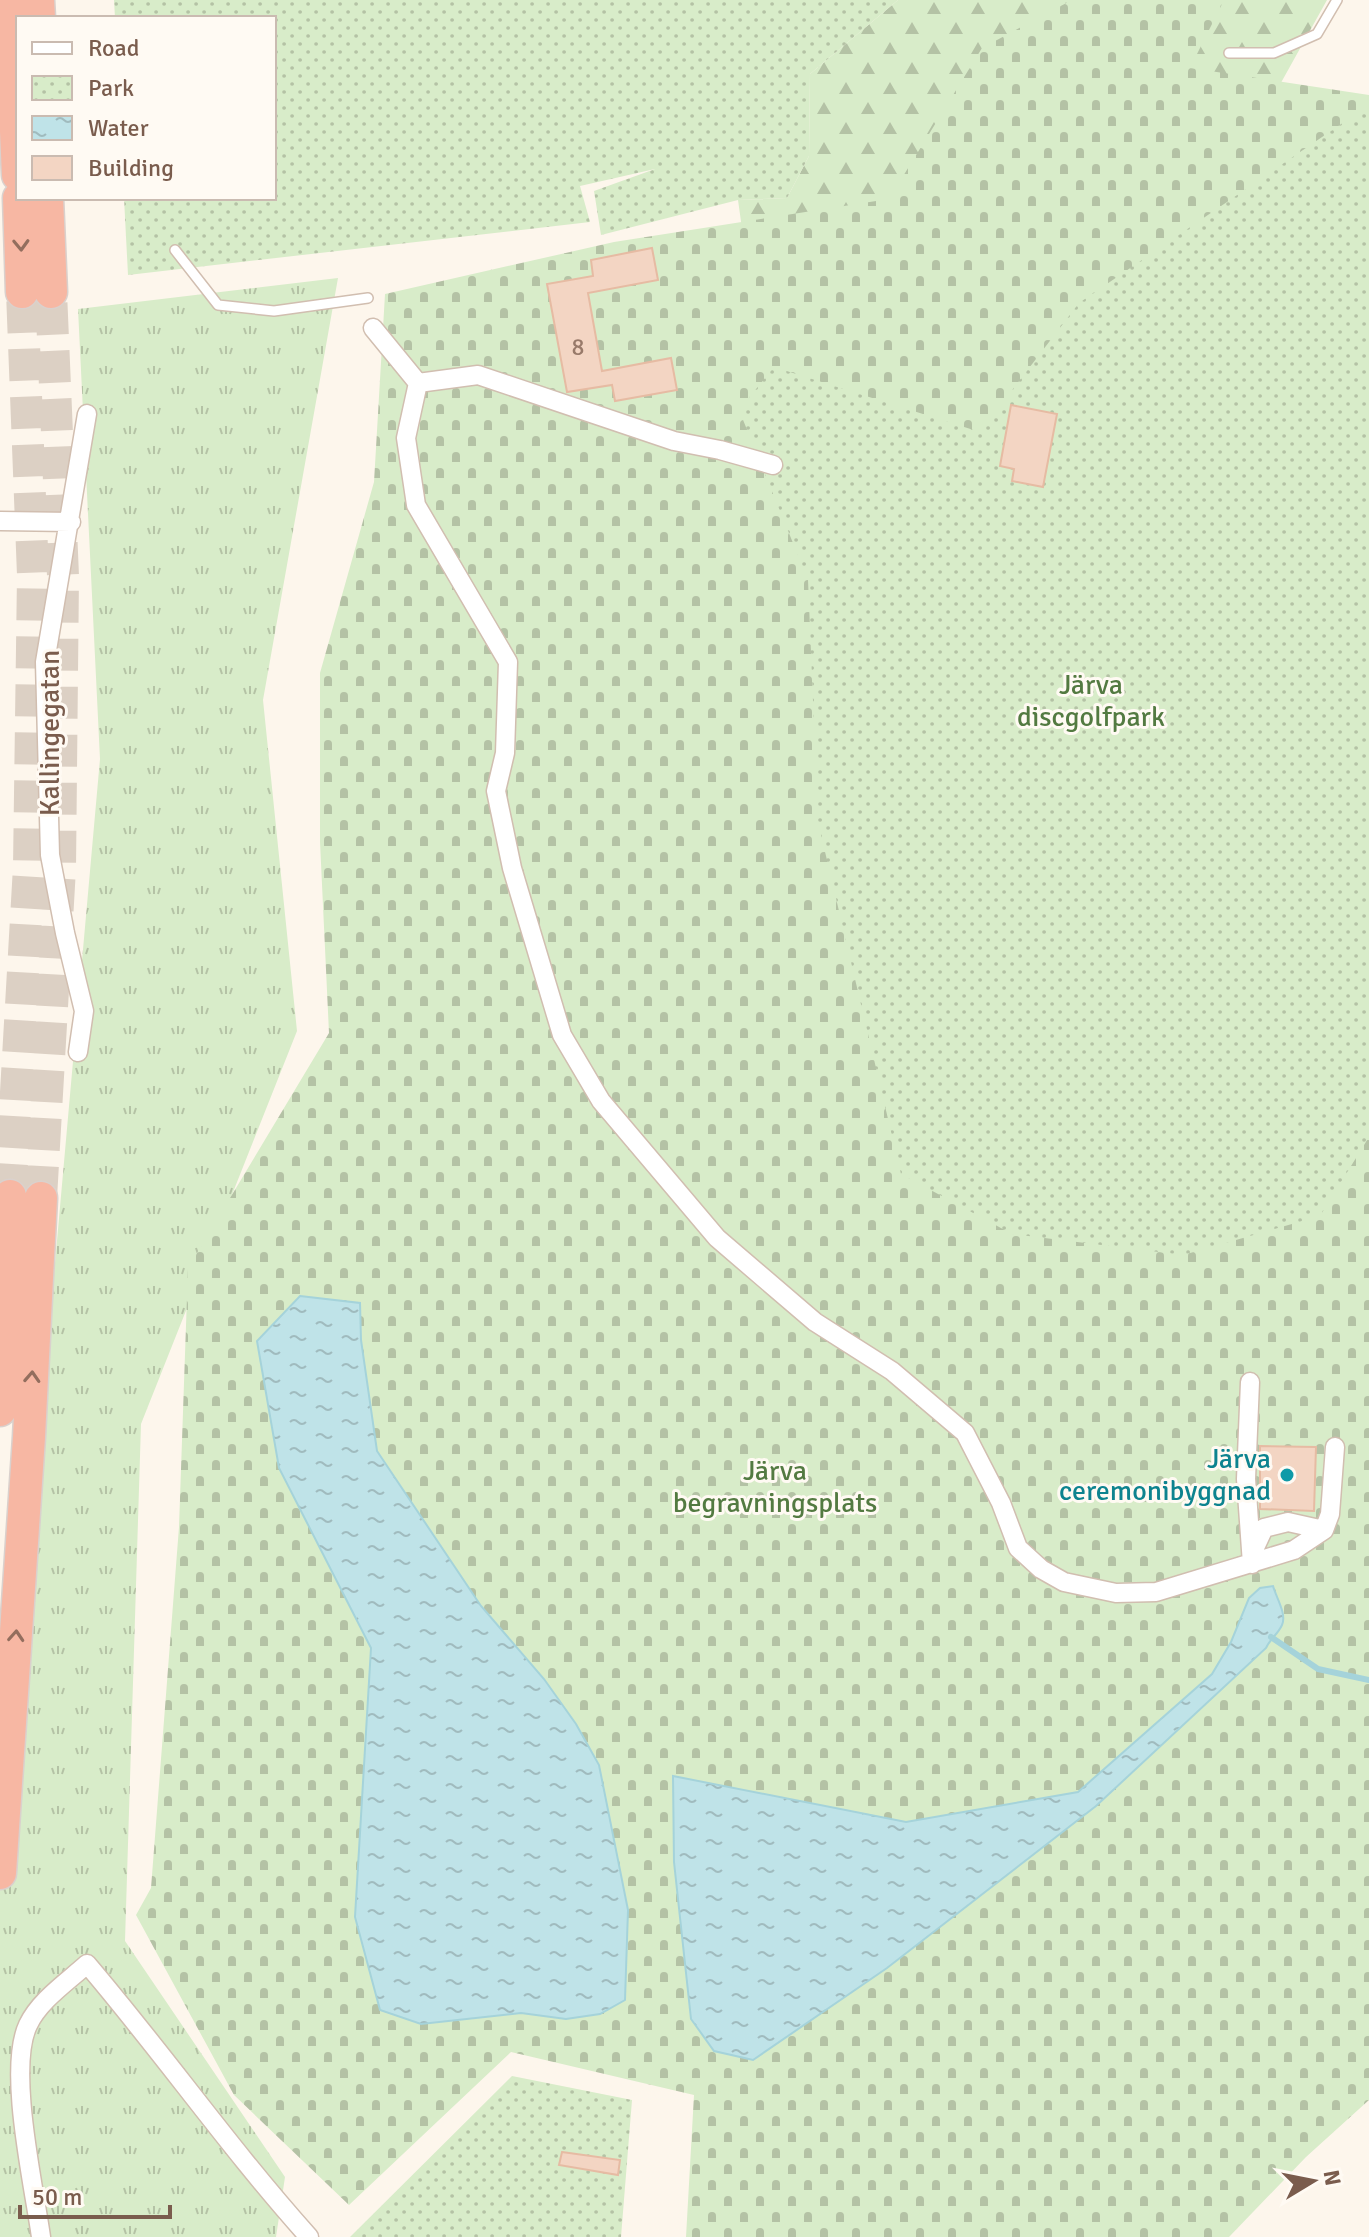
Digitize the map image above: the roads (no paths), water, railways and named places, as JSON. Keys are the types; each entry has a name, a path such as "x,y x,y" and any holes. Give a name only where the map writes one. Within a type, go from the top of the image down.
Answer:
{"highway":[{"path":"10,0 16,131"},
{"path":"19,200 37,292 47,200"},
{"path":"0,1410 26,1197 29,1437 1,1863"}],"street":[{"path":"373,328 418,383"},
{"path":"418,383 478,375 674,441 773,465"},
{"path":"418,383 406,438 416,505 508,662 505,753 496,791 512,868 562,1035 601,1101 717,1238 815,1322 892,1371 965,1433 1001,1503 1018,1548 1041,1569 1064,1582 1116,1593 1156,1592 1251,1560 1294,1550 1324,1530 1330,1514 1335,1447"},
{"name":"Kallingegatan","path":"78,1052 84,1011 50,855 45,662 87,414"},
{"path":"0,521 71,522"},
{"path":"1250,1382 1246,1479 1251,1560"},
{"path":"1251,1560 1264,1528 1288,1522 1324,1530"},
{"path":"41,2237 19,2085 20,2051 28,2024 51,1996 87,1964 134,2019 208,2118 309,2237"}],"lane":[{"path":"1229,53 1274,53 1317,34 1337,0"},
{"path":"175,250 218,305 274,311 368,298"}],"water":[{"path":"300,1296 360,1303 361,1340 377,1451 481,1606 544,1679 576,1724 599,1765 628,1910 625,2000 600,2014 566,2019 521,2013 421,2024 380,2010 355,1917 371,1648 279,1468 257,1341"},
{"path":"1273,1586 1283,1621 1266,1648 1096,1806 887,1968 753,2060 714,2051 691,2019 674,1862 673,1776 906,1822 1078,1792 1212,1674 1231,1642 1249,1598 1260,1588"}],"waterway":[{"path":"1271,1637 1318,1669 1369,1680"}],"tunnel":[{"path":"10,1196 29,867 33,575 22,292"},
{"path":"41,1198 60,868 63,576 51,292"}],"place":[{"name":"Järva ceremonibyggnad","path":"1287,1475"}],"park label":[{"name":"Järva discgolfpark","path":"1091,701"},
{"name":"Järva begravningsplats","path":"775,1487"}]}
